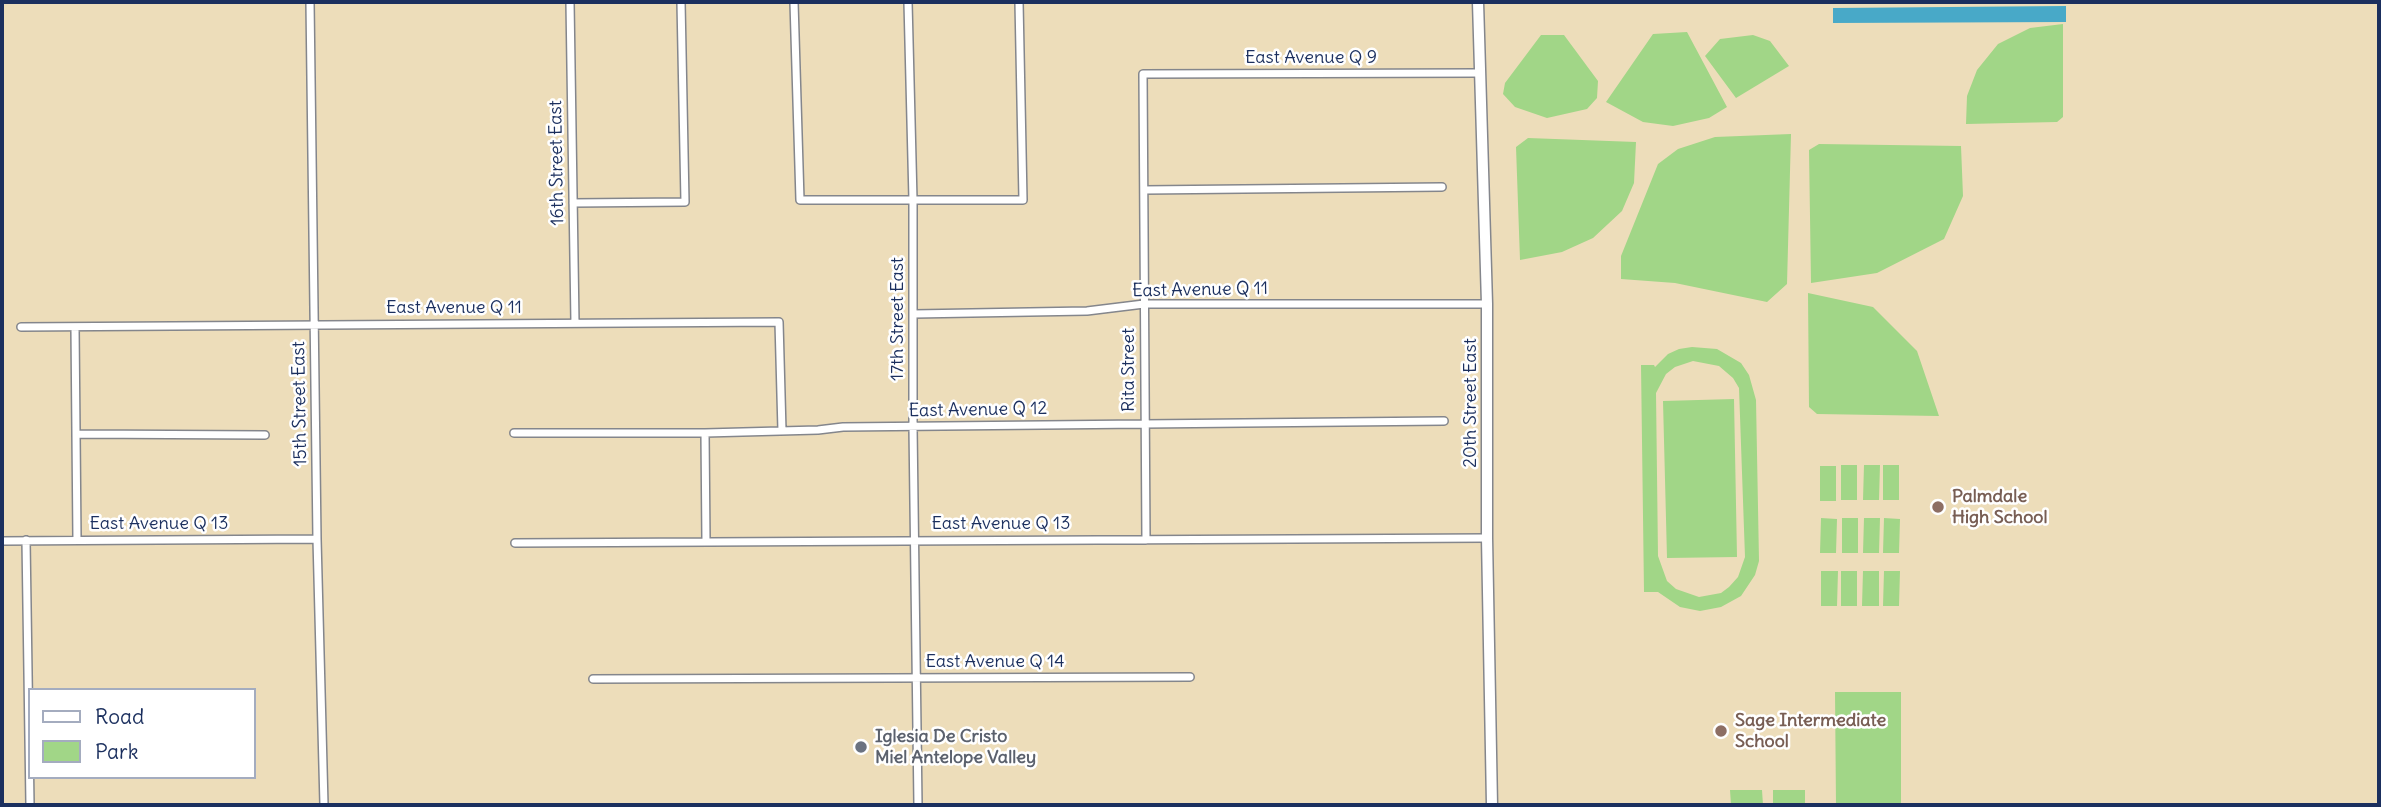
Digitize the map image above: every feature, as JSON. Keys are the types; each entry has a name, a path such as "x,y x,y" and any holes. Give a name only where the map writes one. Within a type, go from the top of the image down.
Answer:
{"street":[{"name":"15th Street East","path":"310,2 317,539 324,805"},
{"name":"16th Street East","path":"569,2 575,323"},
{"path":"573,203 685,202 681,2"},
{"path":"794,2 800,200 1023,200 1018,2"},
{"name":"17th Street East","path":"908,2 913,200 918,805"},
{"name":"20th Street East","path":"1478,2 1487,304 1487,538 1492,805"},
{"name":"East Avenue Q 9","path":"1143,74 1479,73"},
{"name":"Rita Street","path":"1143,74 1146,540"},
{"path":"1144,190 1442,187"},
{"name":"East Avenue Q 11","path":"914,314 1087,311 1144,304 1487,304"},
{"name":"East Avenue Q 11","path":"21,327 779,322 782,431"},
{"path":"75,327 77,540"},
{"name":"East Avenue Q 12","path":"514,433 705,433 843,427 1444,421"},
{"path":"76,433 265,435"},
{"path":"705,433 706,542"},
{"name":"East Avenue Q 13","path":"515,543 1487,538"},
{"name":"East Avenue Q 13","path":"2,541 317,539"},
{"path":"26,540 28,688"},
{"name":"East Avenue Q 14","path":"593,679 1190,677"},
{"path":"30,779 30,805"}],"green space":[{"path":"2063,24 2063,117 2057,122 1966,124 1967,96 1977,70 1998,44 2030,28"},
{"path":"1687,32 1727,107 1709,118 1673,126 1643,122 1606,102 1653,34"},
{"path":"1541,35 1564,35 1598,81 1597,98 1587,109 1547,118 1515,107 1503,94 1505,83"},
{"path":"1753,35 1770,41 1789,66 1736,98 1705,56 1720,39"},
{"path":"1791,134 1787,284 1767,302 1675,283 1621,279 1621,256 1658,164 1678,149 1715,137"},
{"path":"1528,138 1636,142 1634,183 1622,211 1593,238 1562,252 1520,260 1516,147"},
{"path":"1819,144 1961,146 1963,196 1944,239 1877,273 1811,283 1809,150"},
{"path":"1808,293 1873,307 1917,351 1939,416 1817,414 1809,407"},
{"path":"1679,349 1717,349 1741,363 1749,375 1756,400 1759,561 1755,575 1741,596 1721,607 1700,611 1680,607 1658,592 1644,592 1641,365 1655,367 1668,354","holes":["1693,361 1719,366 1733,378 1739,388 1745,557 1738,577 1729,587 1721,593 1699,597 1676,589 1667,581 1658,556 1656,393 1666,374 1675,367"]},
{"path":"1734,399 1737,557 1667,558 1663,401"},
{"path":"1841,465 1857,465 1857,500 1841,500"},
{"path":"1864,465 1880,465 1879,500 1863,500"},
{"path":"1883,465 1899,465 1899,500 1883,500"},
{"path":"1820,466 1836,466 1836,501 1820,501"},
{"path":"1821,518 1837,519 1836,553 1820,553"},
{"path":"1842,518 1858,518 1858,553 1842,553"},
{"path":"1864,518 1880,518 1879,553 1863,553"},
{"path":"1884,518 1900,519 1899,553 1883,553"},
{"path":"1821,571 1838,571 1837,606 1821,606"},
{"path":"1841,571 1857,571 1857,606 1841,606"},
{"path":"1863,571 1879,571 1879,606 1862,606"},
{"path":"1884,571 1900,571 1899,606 1883,606"},
{"path":"1835,692 1901,692 1901,805 1836,805"},
{"path":"1730,790 1762,790 1763,805 1731,805"},
{"path":"1773,790 1805,790 1805,805 1773,805"}],"water":[{"path":"2066,6 2066,22 1833,23 1833,8"}],"place":[{"name":"Palmdale High School","path":"1938,507"},
{"name":"Sage Intermediate School","path":"1721,731"},
{"name":"Iglesia De Cristo Miel Antelope Valley","path":"861,747"}]}
